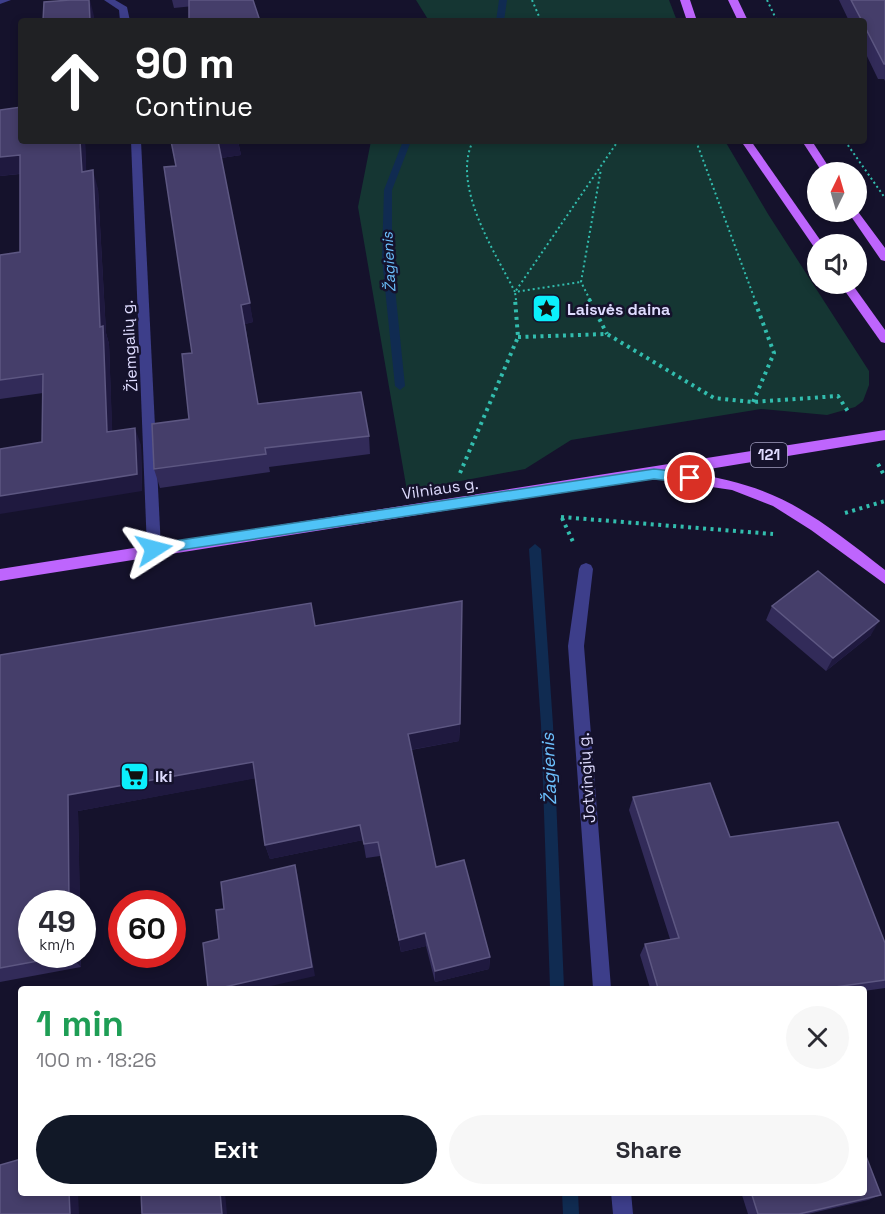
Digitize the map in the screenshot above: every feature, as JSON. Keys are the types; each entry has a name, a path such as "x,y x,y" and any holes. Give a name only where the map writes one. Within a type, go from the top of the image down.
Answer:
{"main road":[{"path":"685,0 691,18"},
{"path":"733,0 742,18"},
{"path":"749,144 811,234"},
{"path":"809,144 821,162"},
{"path":"861,222 885,257"},
{"path":"853,294 885,339"},
{"name":"Vilniaus g.","path":"0,575 154,549 654,474 885,435"},
{"path":"654,474 742,487 774,501 810,523 885,579"}],"street":[{"path":"0,1 6,0"},
{"path":"109,0 124,9 125,18"},
{"name":"Žiemgalių g.","path":"136,144 154,549"},
{"name":"Jotvingių g.","path":"586,569 576,646 602,986"},
{"path":"621,1196 622,1214"}],"path":[{"path":"532,0 540,18"},
{"path":"767,0 776,18"},
{"path":"448,505 518,336 514,292 475,208 465,179 467,147 470,144"},
{"path":"514,292 616,144"},
{"path":"518,336 607,334 714,398 753,402 774,353 697,144"},
{"path":"847,144 885,198"},
{"path":"602,165 582,282 607,334"},
{"path":"514,292 582,282"},
{"path":"561,517 781,535 810,523 885,501"}],"green space":[{"path":"416,0 669,0 676,18 427,18"},
{"path":"370,144 727,144 807,275 807,294 819,294 869,371 869,385 863,401 855,407 827,415 761,409 571,440 525,469 407,491 358,207"}],"building":[{"path":"89,0 90,18 43,18 44,2"},
{"path":"189,0 253,0 259,18 189,18"},
{"path":"851,0 885,0 885,64 867,31 867,18 860,18"},
{"path":"18,107 18,144 80,144 82,172 93,170 107,432 135,428 137,474 0,496 0,449 42,442 43,374 0,380 0,255 20,252 20,155 0,157 0,110"},
{"path":"172,144 219,144 250,303 241,305 258,404 361,392 369,436 265,448 266,454 154,469 152,424 189,419 182,354 192,353 164,167 176,166"},
{"path":"818,571 879,621 833,658 772,606"},
{"name":"Iki","path":"462,601 460,724 408,734 436,867 464,860 490,957 435,971 425,933 399,940 378,842 364,844 360,825 265,845 253,762 68,795 69,890 18,890 18,965 0,968 0,655 311,603 315,626"},
{"path":"710,783 730,837 838,822 885,943 885,980 842,986 657,986 645,944 679,938 633,797"},
{"path":"295,865 312,967 229,986 208,986 203,943 219,939 216,910 224,909 221,882"},
{"path":"867,1159 881,1195 799,1214 758,1214 752,1196 867,1196"},
{"path":"18,1160 18,1196 69,1196 70,1214 0,1214 0,1165"},
{"path":"141,1196 220,1196 222,1214 142,1214"}],"waterway":[{"name":"Žagienis","path":"500,18 503,0"},
{"name":"Žagienis","path":"400,386 387,259 388,190 406,144"},
{"name":"Žagienis","path":"535,549 547,725 557,986"},
{"name":"Žagienis","path":"570,1196 571,1214"}],"place":[{"name":"Laisvės daina","path":"546,309"},
{"name":"Iki","path":"134,776"}],"route":[{"path":"154,549 654,474 690,478"}]}
